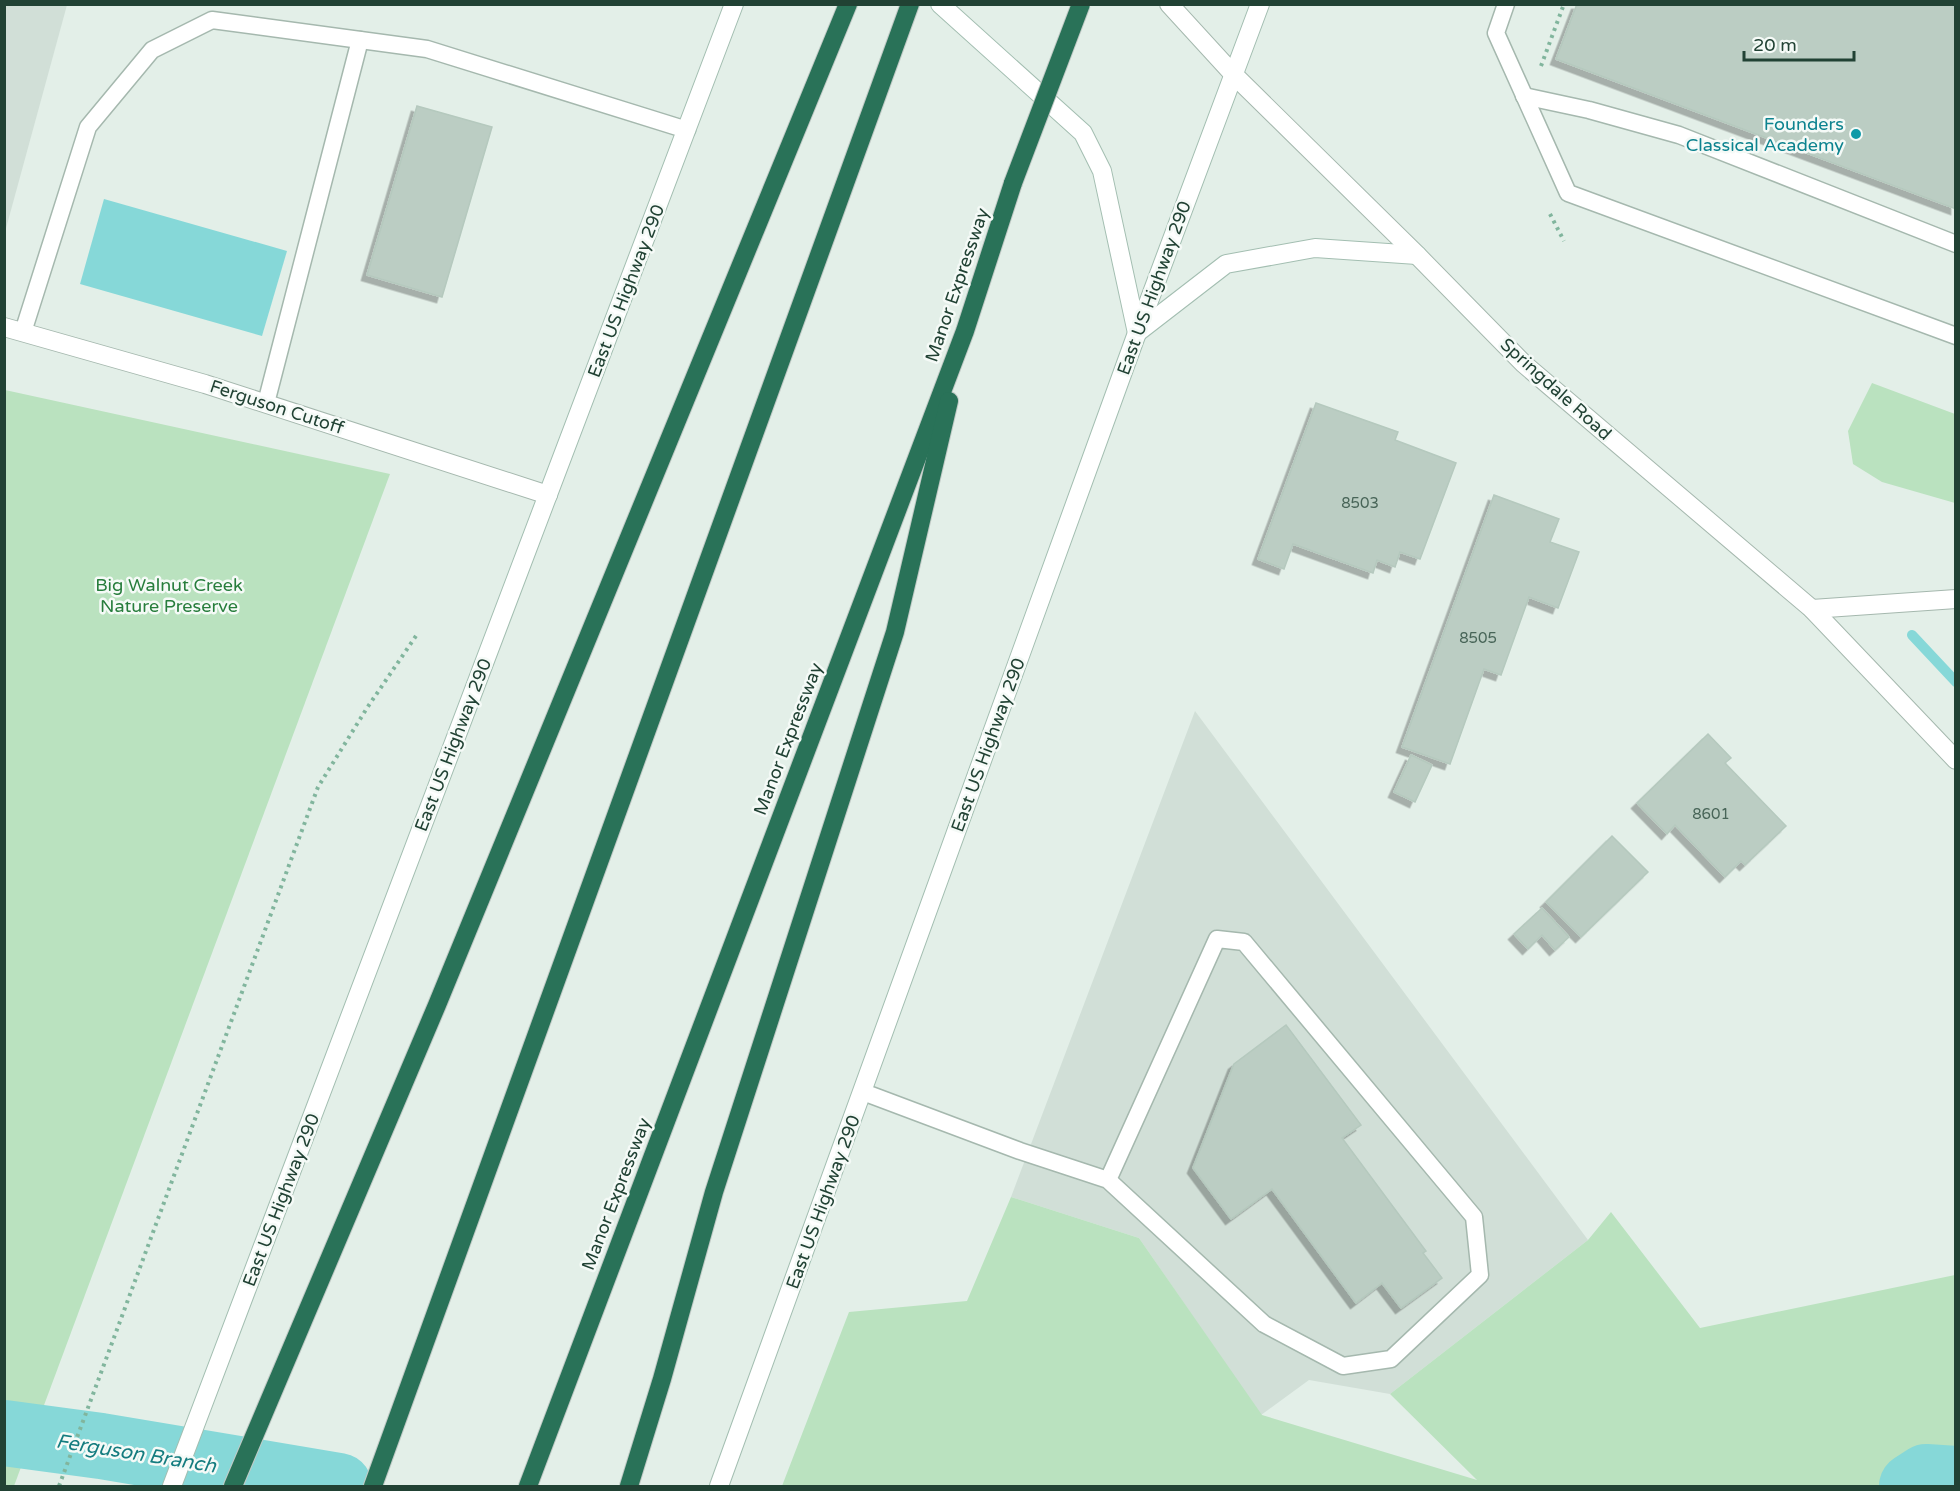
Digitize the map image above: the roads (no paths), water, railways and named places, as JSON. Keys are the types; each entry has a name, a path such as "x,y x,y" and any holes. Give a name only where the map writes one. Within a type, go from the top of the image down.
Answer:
{"highway":[{"path":"373,1486 910,4"},
{"name":"Manor Expressway","path":"528,1486 965,331 1013,183 1081,4"},
{"path":"233,1486 437,1005 847,6"},
{"path":"629,1486 662,1379 714,1192 895,632 965,331"}],"main road":[{"name":"East US Highway 290","path":"172,1486 734,4"},
{"path":"940,4 1083,134 1102,171 1137,333 1226,264 1315,248 1417,255"},
{"name":"Springdale Road","path":"1169,4 1234,75 1524,364 1812,609 1956,760"},
{"name":"East US Highway 290","path":"719,1486 1137,333 1260,4"},
{"name":"Ferguson Cutoff","path":"4,327 205,384 548,495"},
{"path":"1812,609 1956,598"}],"lane":[{"path":"1506,4 1496,33 1568,194 1956,336"},
{"path":"23,332 88,127 152,50 212,20 427,49 687,130"},
{"path":"266,404 360,40"},
{"path":"1524,96 1589,110 1679,135 1956,244"},
{"path":"863,1092 1020,1151 1108,1180 1264,1324 1343,1366 1391,1359 1480,1275 1474,1217 1244,942 1217,939 1108,1180"}],"water":[{"path":"104,199 287,251 262,336 80,284"}],"waterway":[{"path":"1912,635 1956,682"},
{"name":"Ferguson Branch","path":"4,1433 101,1446 339,1486"},
{"name":"Ferguson Branch","path":"1912,1486 1926,1477 1956,1479"}],"place":[{"name":"Founders Classical Academy","path":"1856,134"}],"park label":[{"name":"Big Walnut Creek Nature Preserve","path":"169,595"}]}
